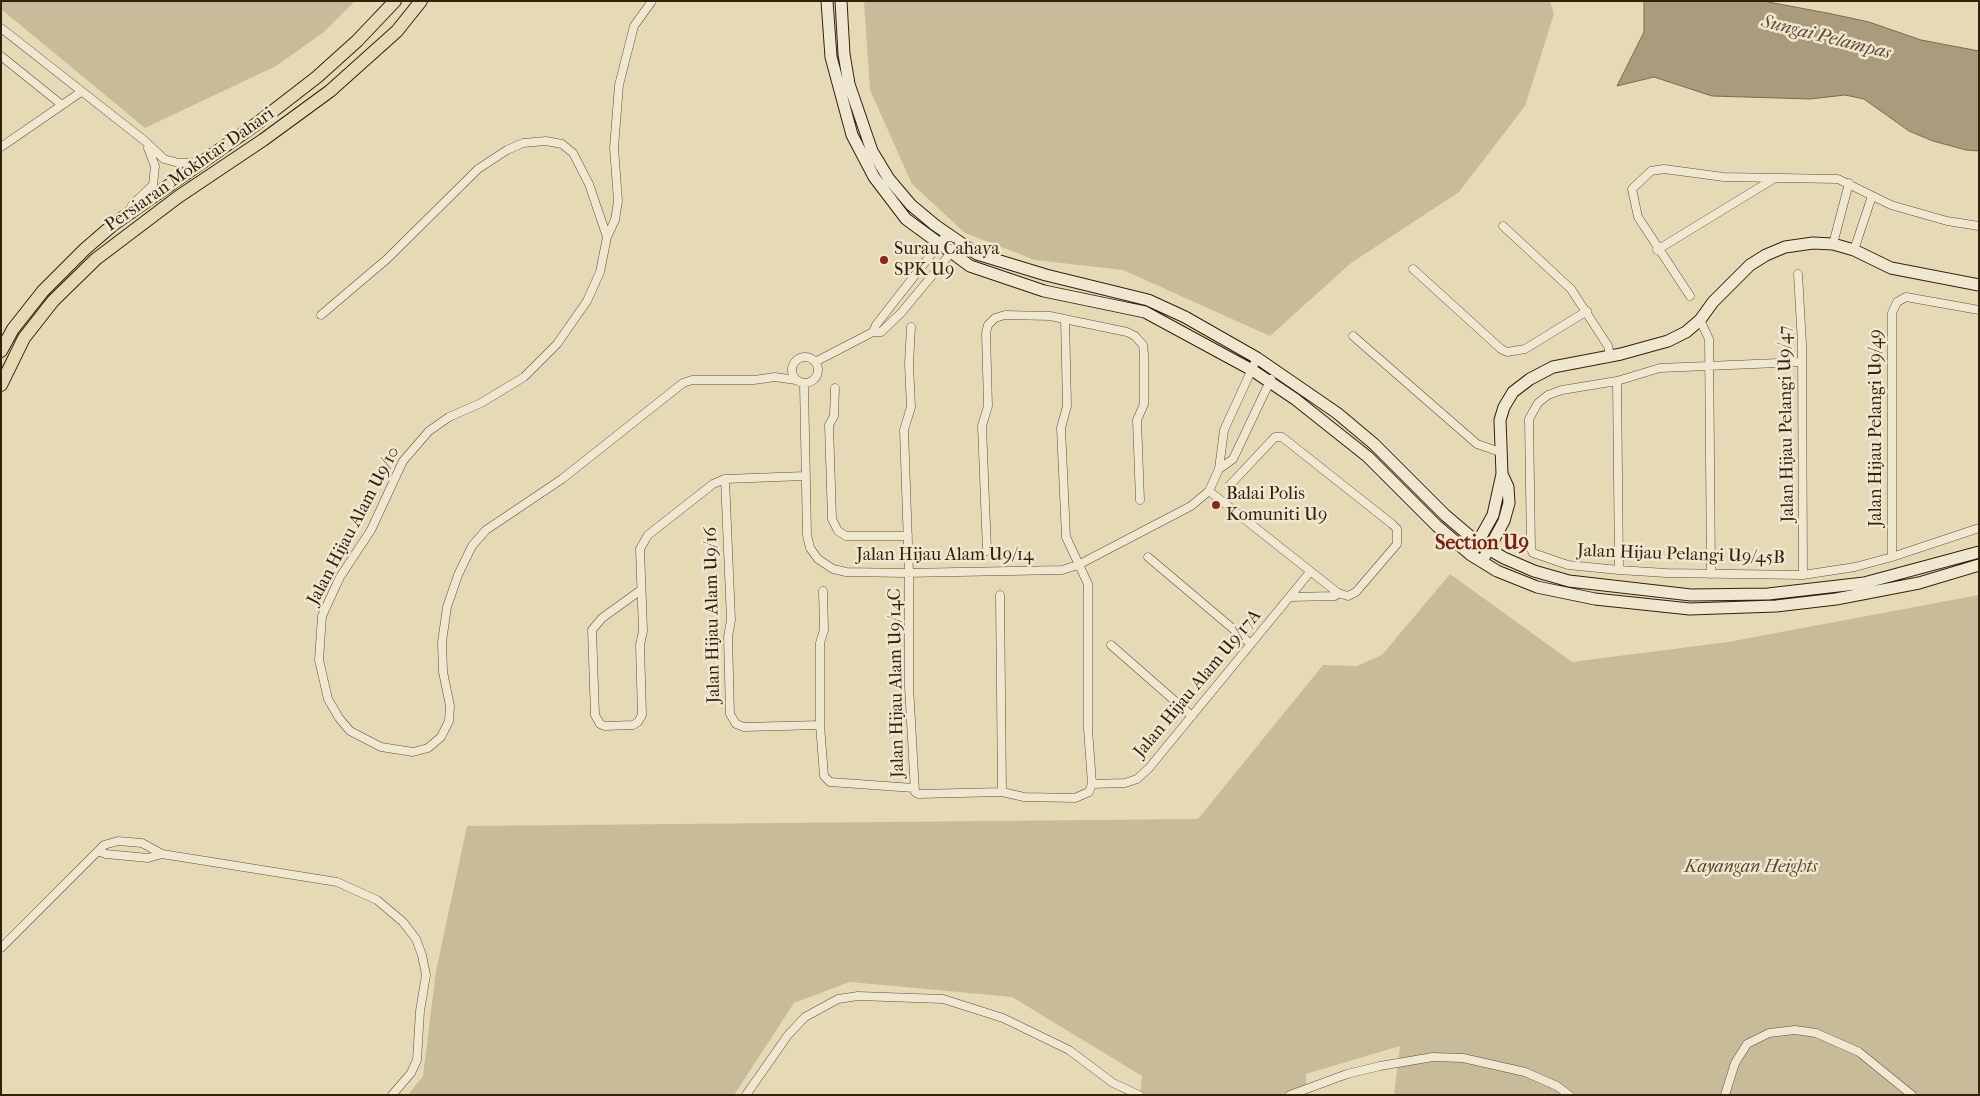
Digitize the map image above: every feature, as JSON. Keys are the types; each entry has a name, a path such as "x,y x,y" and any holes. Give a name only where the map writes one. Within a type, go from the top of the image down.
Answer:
{"main road":[{"path":"357,41 385,1"},
{"name":"Persiaran Mokhtar Dahari","path":"1,351 13,329 44,290 114,224 286,101 357,41 395,1"},
{"name":"Persiaran Mokhtar Dahari","path":"1,385 24,338 53,301 96,259 178,197 263,140 330,91 397,31 421,1"}],"street":[{"name":"Jalan Hijau Alam U9/10","path":"652,1 634,26 618,86 614,148 618,201 615,220 608,237 600,272 587,301 557,344 524,378 481,403 449,417 429,431 403,460 371,530 330,596 322,616 319,660 328,699 339,718 350,730 364,740 397,751 414,752 428,748 441,737 449,721 450,706 443,672 442,642 447,607 458,575 472,546 486,530 562,479 683,383 692,380 754,380 775,377 796,380 804,384"},
{"path":"827,1 831,57 852,135 874,177 906,219 970,266 1044,291 1145,312 1252,370 1295,398 1368,457 1437,526 1471,555 1496,571 1537,587 1595,599 1690,609 1776,606 1836,599 1919,583 1979,565"},
{"path":"841,1 843,45 849,84 872,151 890,179 911,205 959,243 977,254 1046,275 1148,300 1185,317 1257,358 1337,413 1374,444 1445,515 1478,542 1504,558 1534,571 1569,581 1691,595 1768,594 1864,583 1979,552"},
{"path":"1,28 170,162 204,161"},
{"path":"1,56 62,105"},
{"path":"1,146 81,92"},
{"path":"321,315 387,259 478,169 507,150 523,143 546,140 562,144 573,153 589,184 608,237"},
{"path":"114,224 153,185 155,166 145,141"},
{"path":"1690,296 1657,250 1638,217 1632,197 1632,189 1651,171 1664,169 1724,177 1838,179 1872,196 1917,213 1979,226"},
{"path":"1657,250 1775,178"},
{"path":"1832,244 1849,183"},
{"path":"1854,250 1872,196"},
{"path":"1503,226 1571,289 1608,346 1610,355"},
{"path":"872,332 947,234"},
{"path":"816,362 872,332 882,332 952,254 959,243"},
{"path":"1471,555 1493,515 1502,474 1500,420 1504,407 1513,392 1530,379 1553,367 1668,341 1686,332 1700,320 1728,286 1750,265 1766,255 1785,247 1813,243 1832,244 1854,250 1891,268 1979,285"},
{"path":"1413,269 1500,349 1507,352 1525,349 1587,311"},
{"name":"Jalan Hijau Pelangi U9/47","path":"1798,274 1802,362 1803,575"},
{"name":"Jalan Hijau Pelangi U9/49","path":"1892,558 1892,313 1899,300 1912,298 1979,310"},
{"path":"987,551 982,426 988,406 986,333 988,325 995,318 1005,315 1050,316 1127,332 1135,336 1142,345 1144,404 1137,420 1140,500"},
{"path":"823,591 824,630 820,643 820,725 824,776 830,782 914,790 918,794 1002,792 1024,798 1076,798 1089,792 1092,784 1088,729 1088,584 1066,537 1061,428 1067,406 1065,319"},
{"path":"1700,320 1708,339 1711,574"},
{"name":"Jalan Hijau Alam U9/14C","path":"910,327 909,364 912,407 904,430 910,573 910,633 908,645 914,790"},
{"path":"1353,336 1478,444 1500,452"},
{"path":"796,380 792,372 794,363 806,356 816,362 818,369 816,378 804,384"},
{"path":"1219,469 1224,430 1257,358"},
{"path":"1619,570 1617,381 1660,368 1802,362"},
{"name":"Jalan Hijau Alam U9/10","path":"775,377 787,371 794,363"},
{"path":"1219,469 1233,459 1275,370"},
{"name":"Jalan Hijau Pelangi U9/45B","path":"1617,381 1562,390 1548,395 1538,403 1529,419 1531,549 1536,556 1557,563 1619,570 1803,575 1855,567 1892,558 1979,528"},
{"name":"Jalan Hijau Alam U9/14","path":"804,384 807,534 810,548 818,559 833,569 846,572 910,573 1062,570 1078,565 1191,506 1209,491 1219,469"},
{"path":"835,388 834,416 829,425 832,519 838,531 846,536 908,536"},
{"path":"1209,491 1338,594 1348,596 1356,592 1397,544 1397,530 1392,524 1278,436 1229,486"},
{"path":"1482,562 1499,531 1510,503 1508,487 1502,474"},
{"path":"641,590 602,618 592,630 595,715 600,724 605,726 633,725 638,722 642,715 640,645 643,631 640,549 648,535 713,484 725,479 805,476"},
{"name":"Jalan Hijau Alam U9/16","path":"725,479 731,620 728,637 730,714 736,724 744,727 820,725"},
{"path":"1460,527 1487,526"},
{"path":"1499,531 1504,558"},
{"path":"1148,557 1251,644"},
{"name":"Jalan Hijau Alam U9/17A","path":"1092,784 1125,783 1137,780 1150,768 1310,572"},
{"path":"1290,597 1335,596 1338,594"},
{"path":"1000,595 1002,792"},
{"path":"1111,645 1192,716"},
{"path":"1,948 104,845 118,841 142,843 162,854 337,882 377,900 403,922 416,939 422,955 426,974 420,1011 418,1060 411,1073 392,1095"},
{"path":"98,851 106,854 148,858 162,854"},
{"path":"746,1095 788,1035 805,1016 838,999 858,996 943,999 1003,1018 1069,1050 1128,1092 1139,1095"},
{"path":"1725,1095 1735,1062 1747,1044 1769,1033 1795,1030 1816,1033 1859,1052 1912,1095"},
{"path":"1290,1095 1347,1074 1380,1066 1433,1058 1463,1058 1525,1072 1557,1086 1569,1095"},
{"path":"1317,1085 1318,1095"}],"green space":[{"path":"1,1 355,1 324,32 276,66 145,128 1,9"},
{"path":"864,1 1550,1 1554,14 1525,106 1459,192 1351,263 1270,336 1123,270 1035,260 965,233 912,184 870,90"},
{"name":"Kayangan Heights","path":"1450,574 1572,662 1728,642 1979,595 1979,1095 1394,1095 1400,1046 1306,1074 1306,1095 1140,1095 1142,1076 1012,997 850,982 794,1003 734,1095 408,1095 423,1076 436,971 467,826 1198,819 1323,665 1357,666 1382,655"}],"water":[{"name":"Sungai Pelampas","path":"1644,1 1763,1 1869,22 1921,40 1979,51 1979,151 1966,150 1933,141 1909,131 1864,99 1845,95 1810,99 1712,96 1654,77 1617,86 1644,32"}],"place":[{"name":"Surau Cahaya SPK U9","path":"884,260"},
{"name":"Balai Polis Komuniti U9","path":"1216,505"}],"district":[{"name":"Section U9","path":"1482,544"}]}
